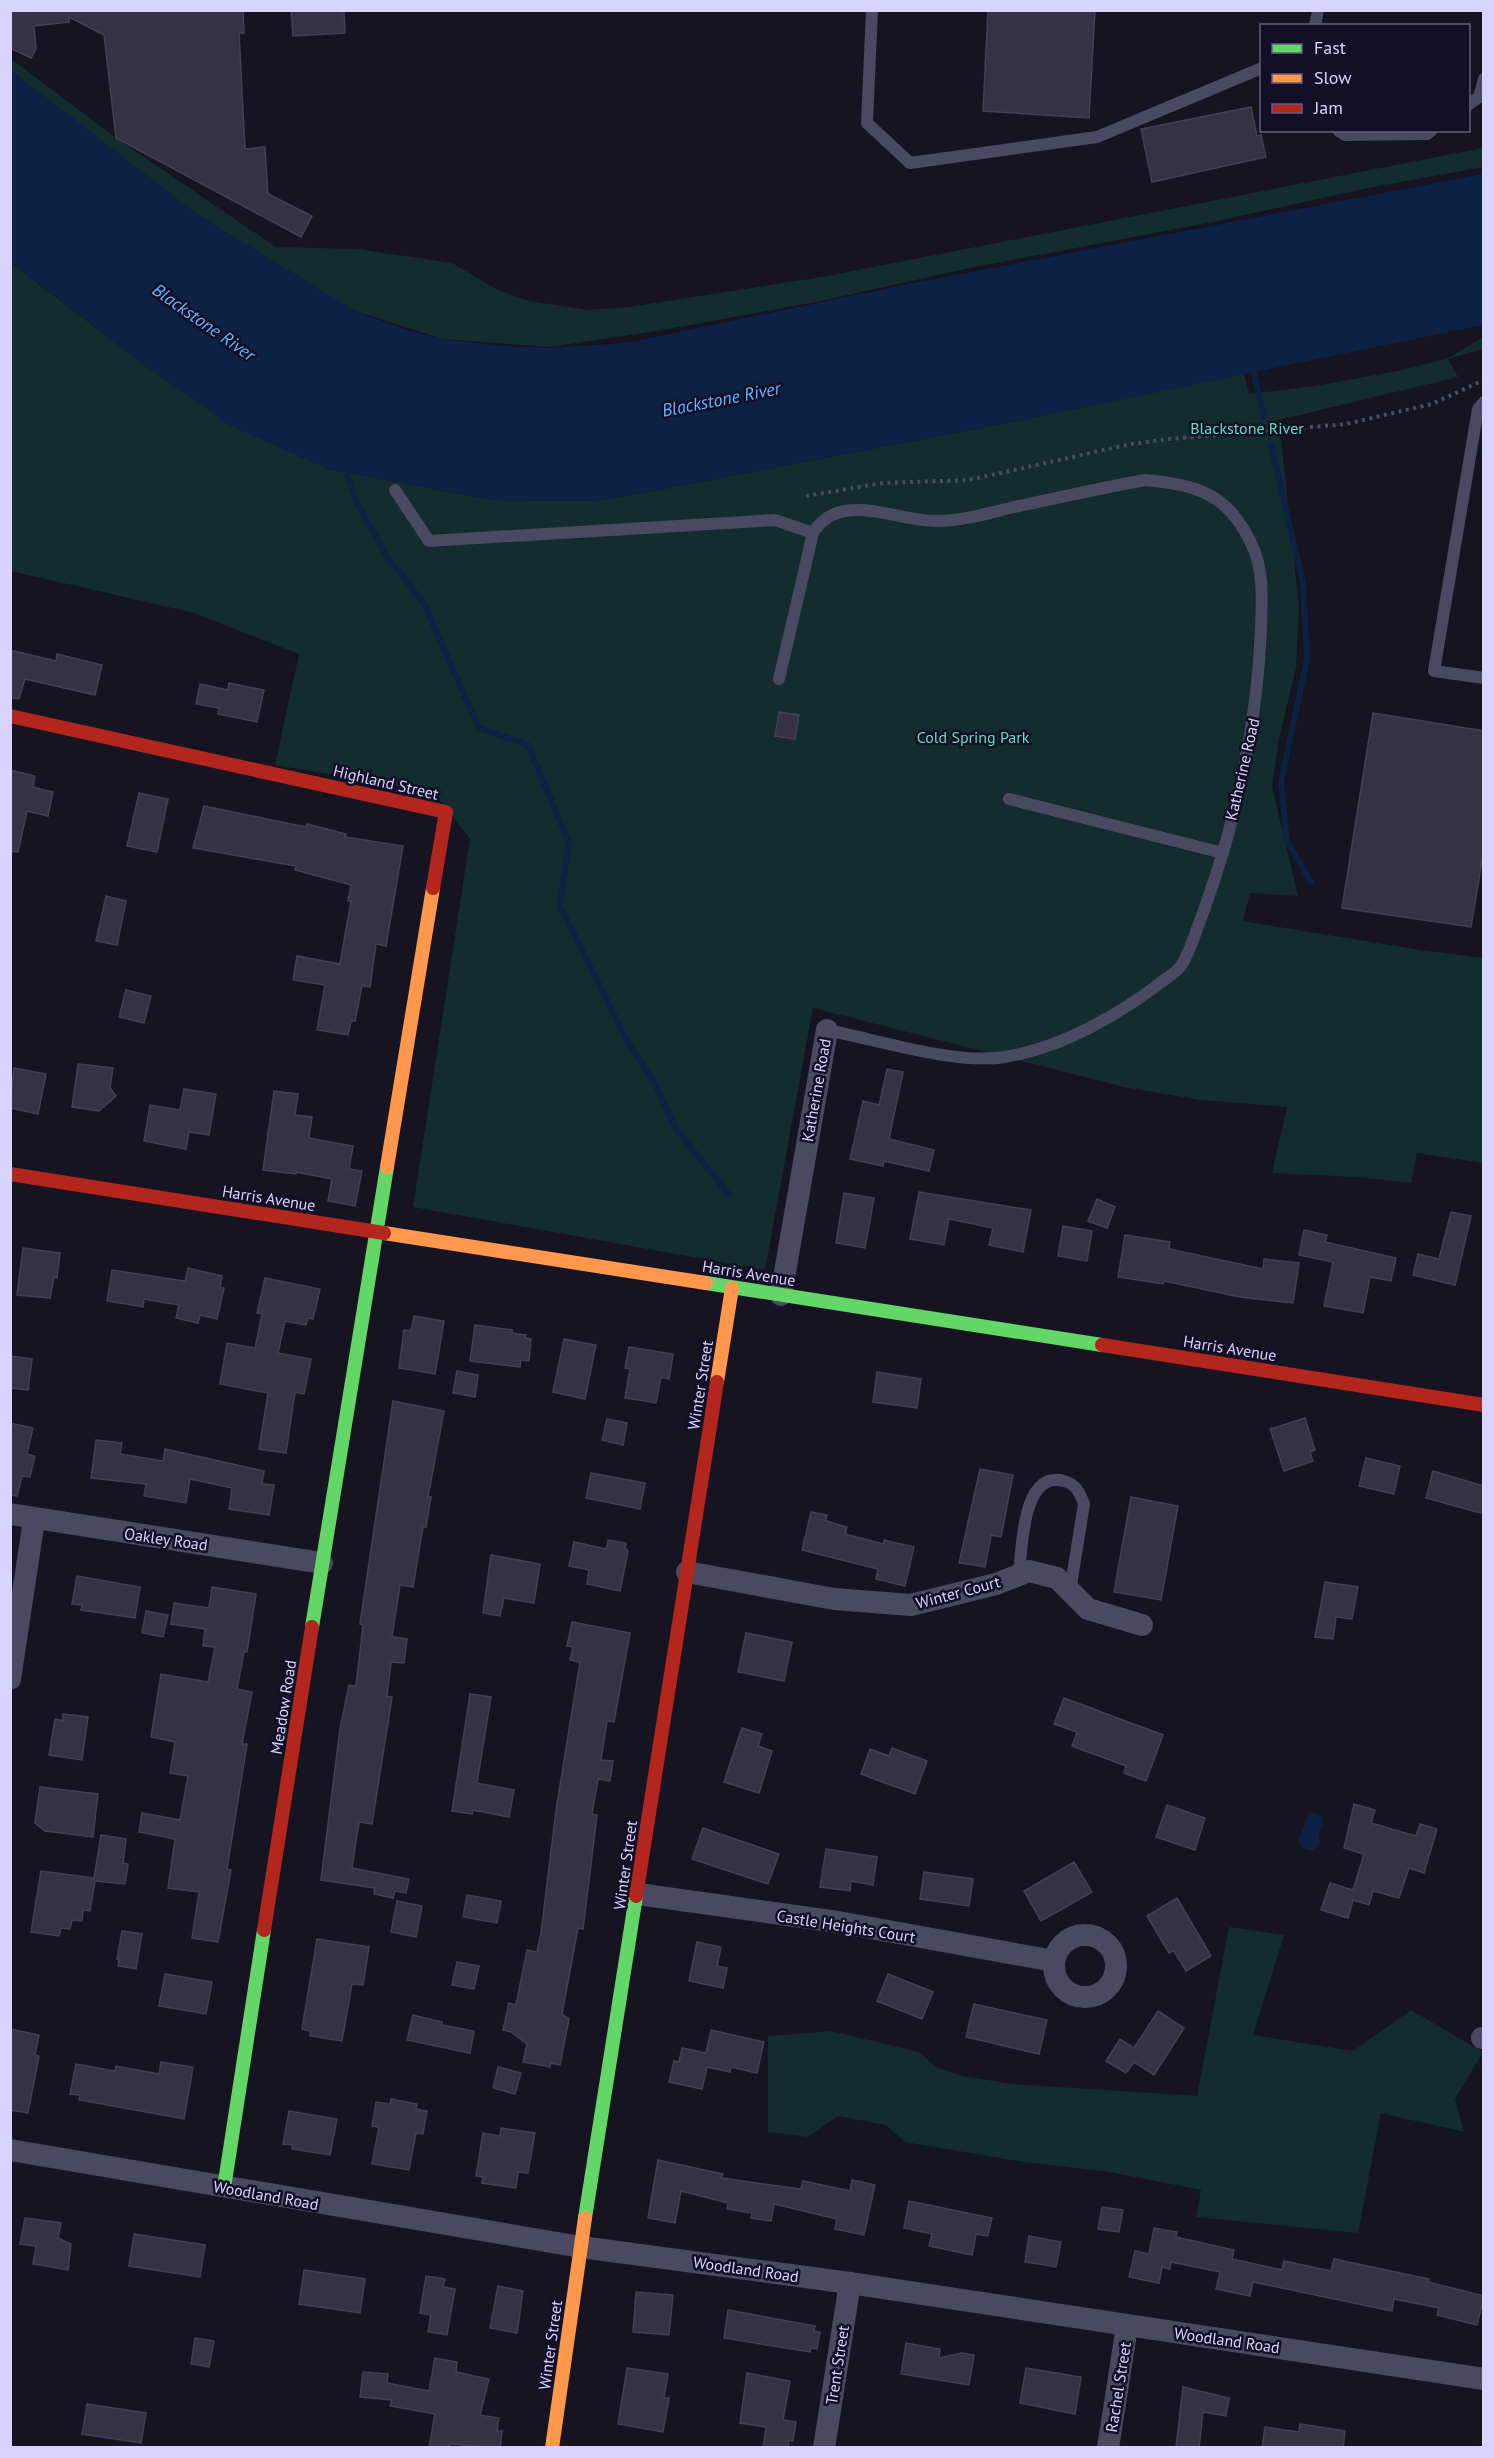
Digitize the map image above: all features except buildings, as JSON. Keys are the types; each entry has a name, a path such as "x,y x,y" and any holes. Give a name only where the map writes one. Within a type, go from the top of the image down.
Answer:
{"main road":[{"name":"Highland Street","path":"10,716 446,812 376,1232"},
{"name":"Harris Avenue","path":"10,1174 1484,1405"},
{"name":"Meadow Road","path":"224,2188 376,1232"},
{"name":"Winter Street","path":"552,2448 581,2247 732,1288"}],"street":[{"name":"Katherine Road","path":"781,1295 827,1030"},
{"name":"Oakley Road","path":"10,1514 34,1520 322,1563"},
{"path":"10,1679 34,1520"},
{"name":"Winter Court","path":"687,1572 834,1599 910,1605 996,1584 1029,1571 1057,1578 1088,1609 1142,1625"},
{"name":"Castle Heights Court","path":"638,1894 838,1922 1054,1961"},
{"name":"Woodland Road","path":"10,2150 581,2247 850,2283 1484,2379"},
{"name":"Trent Street","path":"824,2448 850,2283"},
{"name":"Rachel Street","path":"1108,2448 1127,2326"}],"lane":[{"path":"872,10 867,123 910,163 1097,137 1260,69"},
{"path":"1470,104 1479,97 1484,79"},
{"path":"1341,132 1345,135 1427,134 1430,132"},
{"path":"1484,402 1478,409 1434,670 1484,678"},
{"name":"Katherine Road","path":"813,533 818,525 832,516 860,509 935,521 956,519 1145,480 1200,488 1217,500 1236,519 1252,545 1258,564 1262,606 1257,701 1251,735 1223,853 1188,954 1179,968 1124,1010 1068,1038 1005,1057 974,1058 827,1030"},
{"path":"395,490 429,541 775,520 813,533 780,679"},
{"path":"1009,799 1223,853"},
{"path":"1019,1574 1025,1518 1033,1497 1043,1482 1054,1478 1070,1482 1080,1492 1084,1504 1070,1591"}],"path":[{"path":"806,496 883,483 969,480 1159,440 1346,424 1432,404 1484,380"}],"green space":[{"path":"10,58 116,138 276,247 357,249 452,263 498,290 529,301 588,310 629,307 822,277 1483,148 1483,167 970,268 816,302 657,331 550,347 442,339 353,310 198,215 11,71"},
{"name":"Cold Spring Park","path":"10,262 147,367 327,469 492,500 595,501 632,495 1012,422 1244,373 1249,394 1315,386 1447,359 1483,337 1483,349 1448,359 1458,377 1279,420 1299,608 1296,668 1279,738 1272,787 1298,896 1250,893 1243,921 1483,958 1483,1163 1417,1153 1411,1183 1357,1177 1272,1173 1287,1107 1201,1100 1124,1087 813,1008 765,1270 413,1207 470,839 433,792 275,765 299,654 194,613 11,571"},
{"path":"1229,1927 1284,1935 1253,2035 1353,2051 1411,2010 1483,2052 1455,2099 1464,2132 1381,2113 1358,2233 1196,2217 1201,2190 1110,2172 1024,2162 905,2142 886,2125 838,2116 808,2137 768,2132 768,2036 831,2031 919,2052 938,2068 962,2076 1013,2084 1197,2096"}],"water":[{"name":"Blackstone River","path":"11,71 198,215 353,310 406,330 442,339 491,345 549,348 626,343 904,285 1483,174 1483,325 1012,422 632,495 595,501 492,500 327,469 229,425 147,367 11,262"},
{"path":"1313,1812 1324,1818 1319,1835 1320,1843 1313,1851 1302,1848 1298,1840 1309,1814"}],"waterway":[{"path":"1252,365 1264,417"},
{"path":"1271,445 1303,583 1307,659 1281,782 1287,841 1311,882"},
{"path":"344,466 358,505 386,555 424,604 479,728 528,745 569,842 560,906 627,1041 655,1084 676,1129 729,1195"}],"traffic: fast":[{"path":"312,1627 387,1167"},
{"path":"706,1283 1102,1345"},
{"path":"585,2218 636,1896"},
{"path":"224,2188 264,1930"}],"traffic: slow":[{"path":"387,1167 433,888"},
{"path":"384,1233 706,1283"},
{"path":"717,1382 732,1288"},
{"path":"552,2448 585,2218"}],"traffic: jam":[{"path":"10,716 446,812 433,888"},
{"path":"10,1174 384,1233"},
{"path":"1102,1345 1484,1405"},
{"path":"636,1896 717,1382"},
{"path":"264,1930 312,1627"}]}
